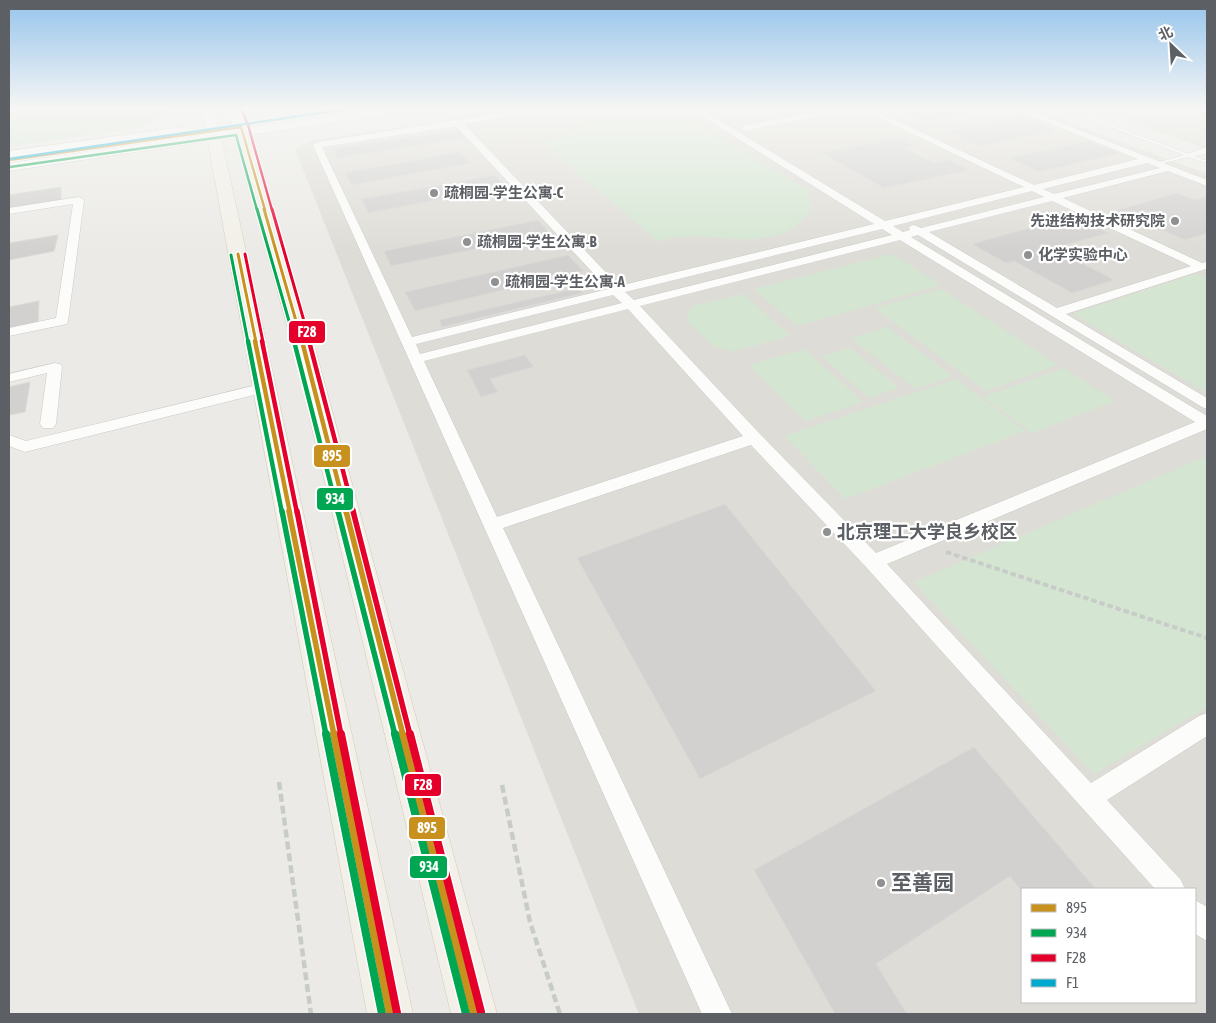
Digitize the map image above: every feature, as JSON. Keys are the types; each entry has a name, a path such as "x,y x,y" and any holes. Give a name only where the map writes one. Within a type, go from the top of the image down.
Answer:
{"main road":[{"path":"9,160 38,156"},
{"path":"9,167 71,156"},
{"path":"229,156 265,388 390,1014"},
{"path":"235,156 305,352 474,1014"}],"street":[{"path":"322,156 717,1014"},
{"path":"489,156 873,562 1171,888"},
{"path":"772,156 1207,423"},
{"path":"792,156 844,186"},
{"path":"964,156 1205,266"},
{"path":"1136,156 1207,183"},
{"path":"408,342 1033,188 1152,162"},
{"path":"415,359 1170,168"},
{"path":"9,211 79,200 62,321 9,332"},
{"path":"885,211 1207,404"},
{"path":"1056,313 1205,266"},
{"path":"9,378 55,367 48,424"},
{"path":"9,440 25,447 265,388"},
{"path":"873,562 1207,423"},
{"path":"492,525 754,438"},
{"path":"1088,798 1207,724"},
{"path":"1196,914 1207,927"}],"lane":[{"path":"1152,162 1185,156"},
{"path":"1191,156 1207,162"}],"path":[{"path":"919,543 1207,638"},
{"path":"279,782 311,1014"},
{"path":"502,785 530,922 560,1014"}],"shaded area":[{"name":"北京理工大学良乡校区","path":"298,156 1158,156 1207,174 1207,1014 639,1014"}],"green space":[{"path":"557,156 750,156 808,190 812,208 800,222 787,231 756,239 685,236 658,241"},
{"path":"892,254 941,285 797,326 754,289"},
{"path":"1195,274 1207,280 1207,393 1073,314"},
{"path":"941,289 1058,365 986,391 875,308"},
{"path":"743,294 790,336 734,351 713,346 688,322 687,314 693,306"},
{"path":"887,327 953,376 916,389 851,338"},
{"path":"850,348 899,388 869,398 822,356"},
{"path":"804,349 863,402 806,421 749,365"},
{"path":"1064,368 1115,401 1032,433 983,397"},
{"path":"956,379 1025,431 845,499 785,436"},
{"path":"1207,456 1207,707 1094,774 914,582"}],"building":[{"path":"336,156 351,156 337,158"},
{"path":"440,156 463,156 470,163 352,185 345,173"},
{"path":"827,156 919,156 934,163 949,160 969,170 884,188"},
{"path":"1019,156 1107,156 1039,172 1009,158"},
{"name":"疏桐园-学生公寓-C","path":"495,175 506,187 368,213 361,199"},
{"path":"61,187 61,200 9,208 9,195"},
{"name":"先进结构技术研究院","path":"1177,193 1195,200 1207,196 1207,233 1185,240 1117,210"},
{"name":"化学实验中心","path":"1072,216 1108,233 1054,248 1114,280 1072,293 1014,261 1006,263 972,244"},
{"name":"疏桐园-学生公寓-B","path":"538,220 550,234 391,266 384,251"},
{"path":"58,235 54,251 9,260 9,243"},
{"name":"疏桐园-学生公寓-A","path":"568,255 583,271 415,311 405,292"},
{"path":"578,288 583,293 442,327 439,320"},
{"path":"39,301 38,323 9,328 9,307"},
{"path":"525,355 534,367 490,379 498,392 481,397 467,370"},
{"path":"30,382 25,412 9,415 9,387"},
{"path":"725,504 876,691 700,779 577,558"},
{"name":"至善园","path":"974,747 1095,888 1021,888 1021,891 1010,876 876,964 907,1014 835,1014 754,870"}],"transit line":[{"name":"F1","path":"9,159 31,156"},
{"name":"895","path":"9,160 39,156"},
{"name":"934","path":"10,167 90,156"},
{"name":"934","path":"242,156 298,354 466,1014"},
{"name":"895","path":"249,156 305,352 474,1014"},
{"name":"F28","path":"257,156 312,350 481,1012"},
{"name":"895","path":"238,254 390,1014"},
{"name":"F28","path":"245,254 397,1013"},
{"name":"934","path":"231,255 382,1014"}],"place":[{"name":"疏桐园-学生公寓-C","path":"434,193"},
{"name":"先进结构技术研究院","path":"1175,221"},
{"name":"疏桐园-学生公寓-B","path":"467,242"},
{"name":"化学实验中心","path":"1028,255"},
{"name":"疏桐园-学生公寓-A","path":"495,282"},
{"name":"北京理工大学良乡校区","path":"827,532"},
{"name":"至善园","path":"881,883"}]}
